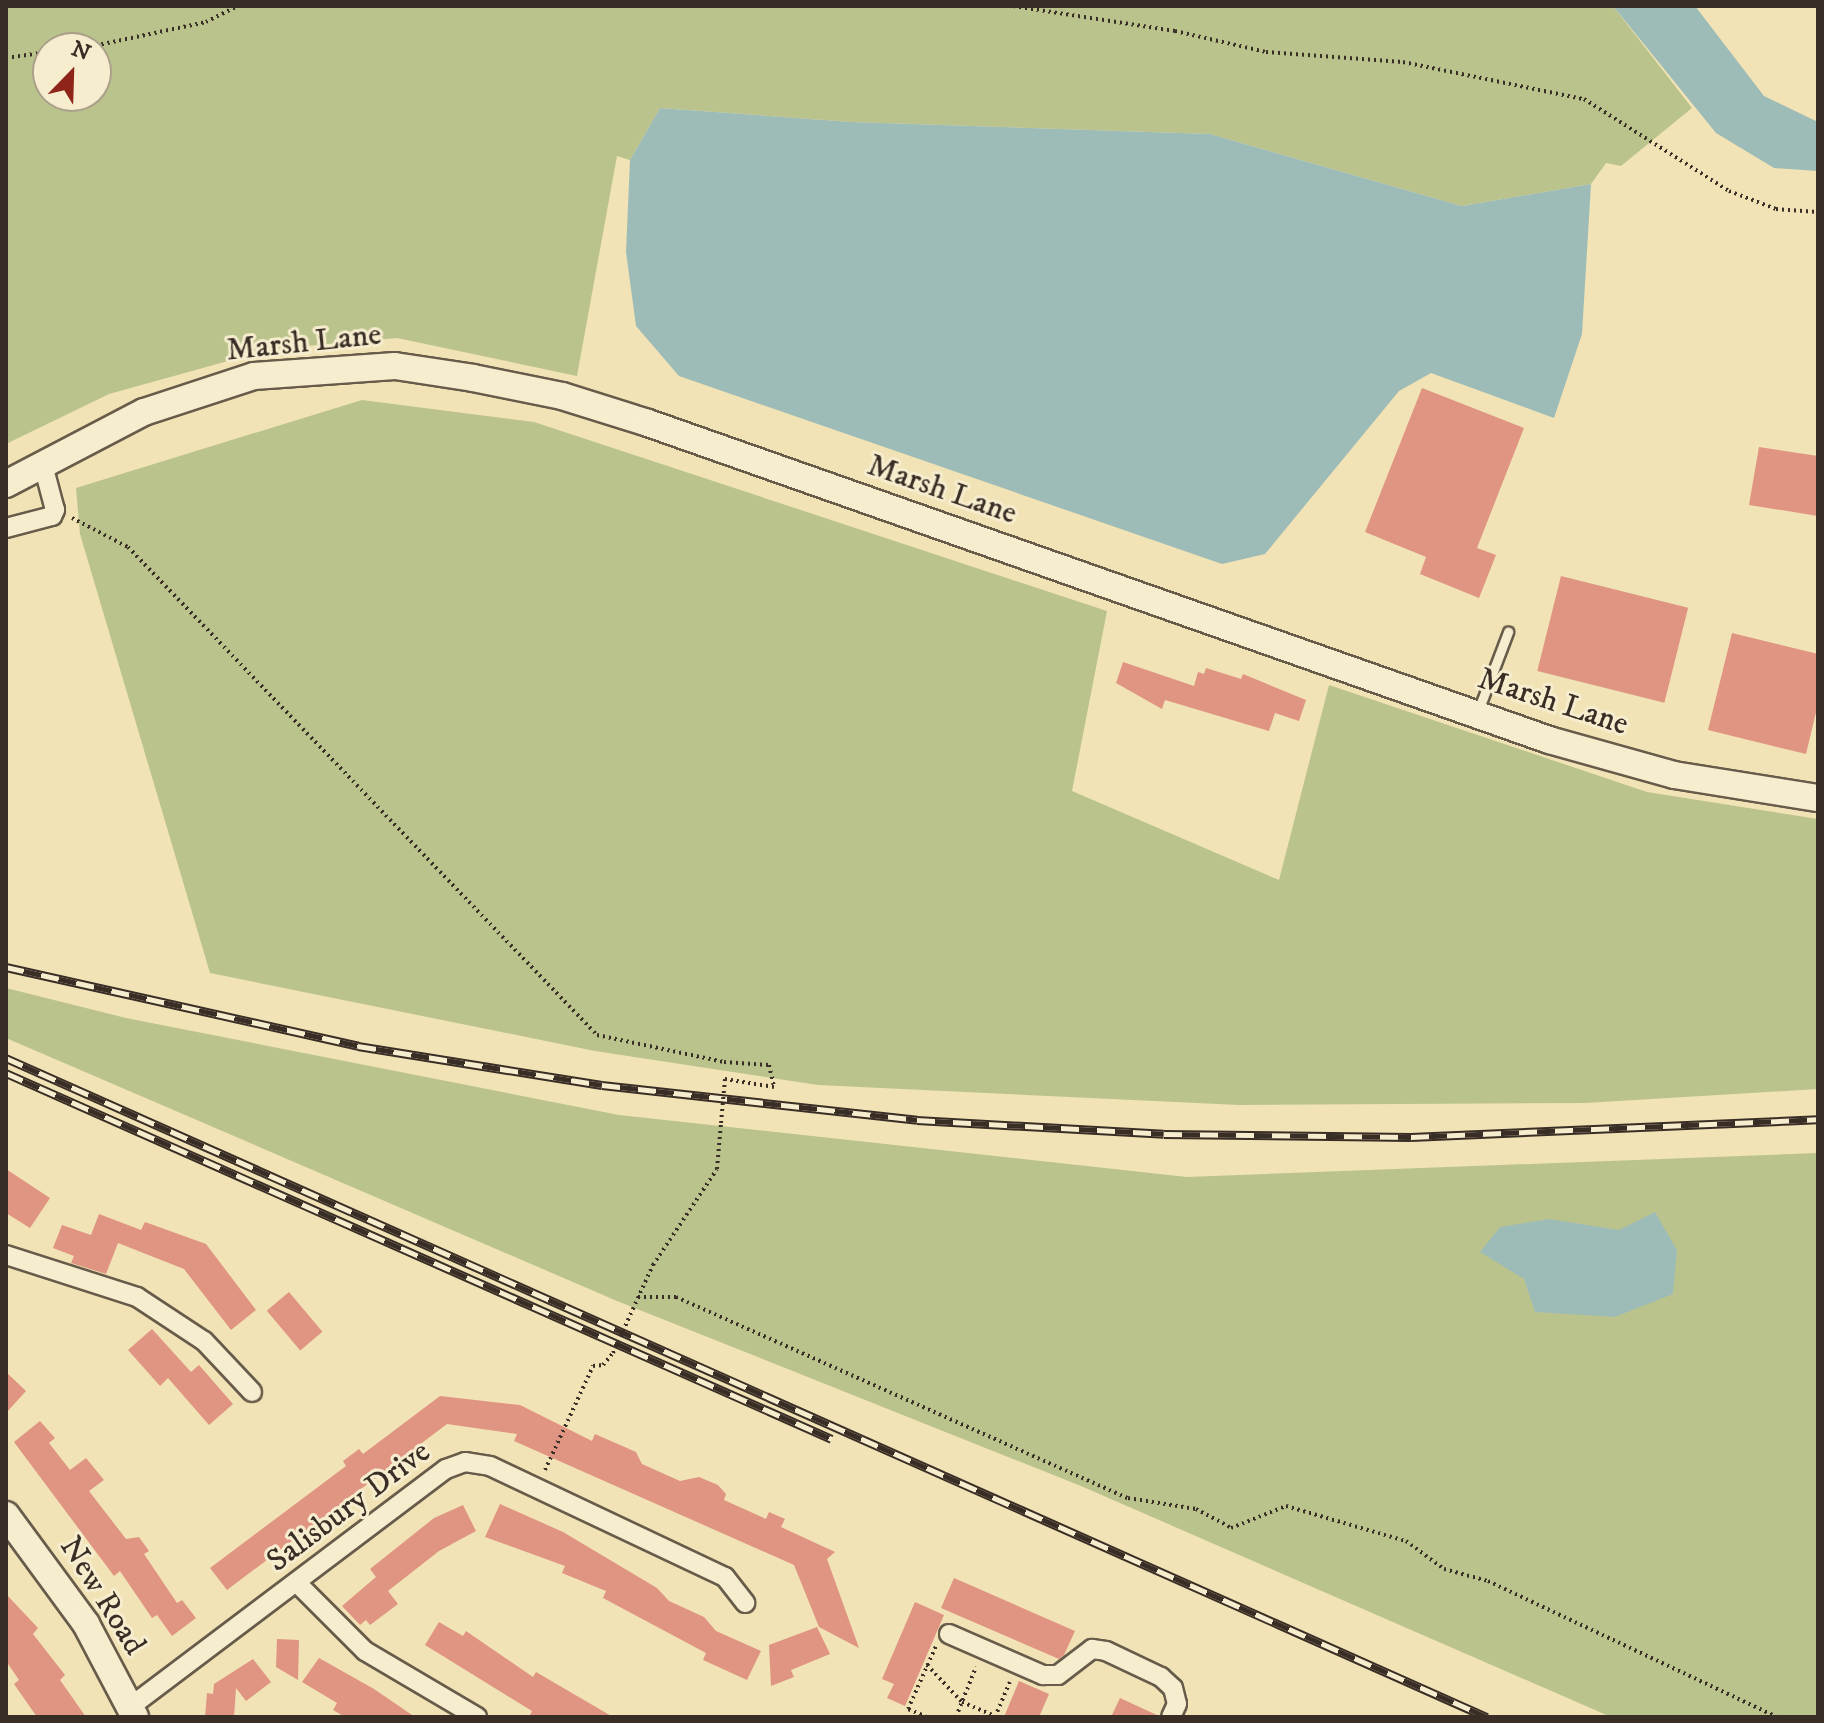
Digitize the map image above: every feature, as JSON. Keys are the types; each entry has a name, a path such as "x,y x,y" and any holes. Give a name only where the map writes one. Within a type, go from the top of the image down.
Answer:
{"main road":[{"name":"Marsh Lane","path":"6,484 144,412 254,376 395,366 473,378 562,396 648,423 1549,740 1674,775 1818,798"},
{"name":"New Road","path":"6,1515 86,1624 132,1712"}],"street":[{"path":"6,528 52,516 55,510 43,465"},
{"path":"6,1255 137,1297 204,1341 252,1392"},
{"name":"Salisbury Drive","path":"132,1712 456,1464 490,1466 538,1487 725,1577 745,1603"},
{"path":"297,1583 365,1651 477,1717"},
{"path":"949,1634 1018,1664 1058,1675 1092,1649 1161,1677 1173,1688 1177,1704 1171,1717"}],"lane":[{"path":"1477,714 1508,632"}],"path":[{"path":"112,42 206,22 237,6"},
{"path":"1013,6 1175,31 1266,52 1403,62 1584,99 1729,191 1776,209 1818,212"},
{"path":"6,58 32,54"},
{"path":"55,510 128,547 597,1035 710,1059 769,1065 774,1087 725,1079 717,1169 638,1297 613,1353 603,1365 593,1366 538,1487"},
{"path":"638,1297 676,1297 1128,1498 1196,1509 1231,1528 1286,1506 1406,1541 1444,1569 1488,1581 1777,1717"},
{"path":"927,1717 908,1709 942,1631 949,1634"},
{"path":"956,1717 984,1649"},
{"path":"927,1665 962,1702 995,1717 1018,1664"}],"green space":[{"path":"6,6 1613,6 1692,108 1621,166 1606,163 1591,184 1462,206 1210,134 852,122 660,108 630,160 617,156 577,376 397,338 271,349 109,394 6,444"},
{"path":"362,400 534,422 1107,611 1072,791 1279,880 1329,685 1647,792 1818,819 1818,1089 1585,1103 1239,1105 818,1085 595,1051 210,973 80,534 76,488"},
{"path":"6,988 126,1018 619,1115 1187,1177 1818,1153 1818,1717 1611,1717 1081,1486 617,1301 6,1038"}],"water":[{"path":"1613,6 1695,6 1764,96 1818,122 1818,171 1774,168 1716,133"},
{"path":"660,108 852,122 1210,134 1462,206 1591,184 1582,334 1554,418 1431,373 1399,391 1265,554 1222,564 679,376 636,326 626,252 630,160"},
{"path":"1655,1212 1677,1250 1673,1294 1615,1317 1535,1312 1524,1279 1480,1252 1500,1227 1549,1219 1619,1230"}],"building":[{"path":"1422,388 1524,428 1477,548 1496,555 1479,598 1420,574 1426,557 1365,532"},
{"path":"1759,447 1818,456 1818,516 1749,505"},
{"path":"1561,576 1688,608 1664,703 1537,671"},
{"path":"1732,633 1818,654 1818,704 1806,754 1708,730"},
{"path":"1123,662 1194,686 1198,672 1204,674 1206,668 1241,679 1243,674 1306,700 1299,721 1275,713 1269,731 1165,700 1162,709 1116,683"},
{"path":"6,1169 50,1198 30,1228 6,1213"},
{"path":"99,1214 141,1230 145,1222 206,1244 256,1310 231,1330 184,1269 118,1243 106,1274 71,1263 74,1256 53,1248 62,1225 91,1235"},
{"path":"289,1292 322,1332 300,1350 267,1311"},
{"path":"152,1329 191,1372 199,1365 233,1404 209,1425 168,1378 160,1386 128,1350"},
{"path":"6,1372 26,1391 6,1413"},
{"path":"440,1396 520,1405 592,1441 595,1434 636,1452 642,1464 680,1481 699,1477 718,1485 726,1494 724,1500 766,1519 769,1512 785,1519 781,1527 835,1552 827,1559 859,1648 819,1627 794,1565 514,1441 517,1434 447,1424 227,1590 210,1568 346,1466 343,1461 359,1449 363,1454"},
{"path":"40,1421 55,1438 49,1443 70,1470 86,1458 104,1480 89,1491 126,1539 139,1537 149,1551 144,1554 177,1603 182,1600 196,1618 172,1636 157,1615 152,1618 120,1571 114,1576 14,1442"},
{"path":"500,1504 563,1532 657,1588 669,1601 704,1617 716,1631 761,1651 747,1680 703,1660 706,1653 603,1598 606,1591 562,1573 565,1566 485,1537"},
{"path":"463,1505 476,1531 439,1551 388,1591 398,1604 370,1625 366,1620 360,1625 342,1606 376,1577 370,1569 434,1518"},
{"path":"954,1578 1075,1631 1064,1655 1059,1659 941,1608"},
{"path":"6,1594 38,1628 33,1634 65,1675 60,1680 86,1717 37,1717 14,1684 19,1680 6,1661"},
{"path":"915,1602 944,1615 905,1706 887,1698 894,1684 882,1679"},
{"path":"439,1622 463,1636 466,1631 533,1677 536,1672 613,1717 529,1717 532,1711 425,1645"},
{"path":"817,1627 830,1654 791,1670 794,1677 771,1686 769,1645"},
{"path":"277,1639 299,1640 298,1680 276,1667"},
{"path":"319,1658 415,1717 345,1717 333,1710 337,1703 302,1682"},
{"path":"253,1659 271,1682 246,1701 236,1688 234,1717 205,1717 207,1693 213,1694 214,1684"},
{"path":"1019,1681 1049,1694 1039,1717 1004,1717"},
{"path":"1120,1698 1159,1716 1159,1717 1111,1717"}],"railway":[{"path":"6,967 358,1046 602,1085 917,1120 1164,1134 1411,1137 1818,1119"},
{"path":"6,1058 1487,1717"},
{"path":"6,1073 832,1439"}]}
